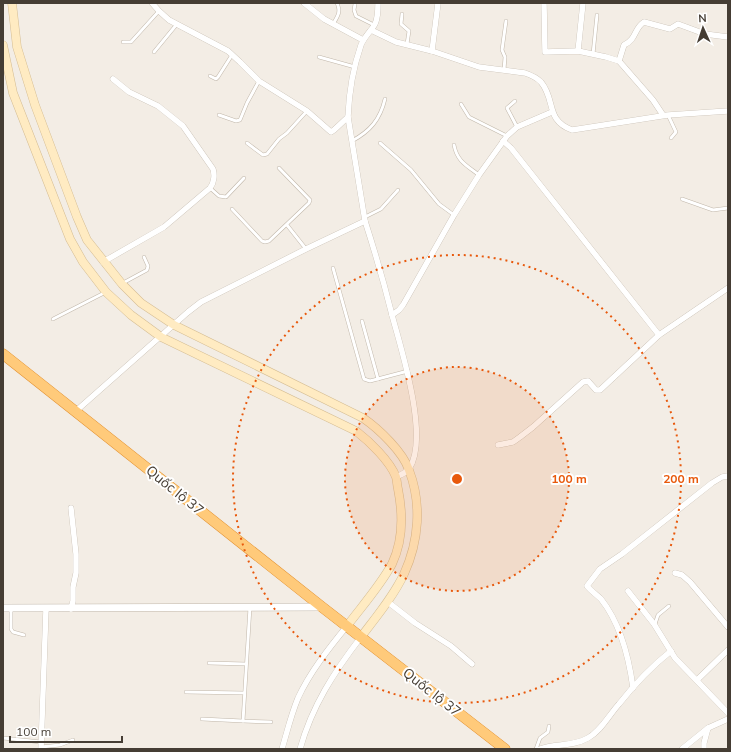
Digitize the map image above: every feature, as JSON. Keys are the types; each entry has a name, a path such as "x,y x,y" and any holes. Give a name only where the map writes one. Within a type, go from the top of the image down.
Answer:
{"highway":[{"name":"Quốc lộ 37","path":"3,354 502,748"}],"main road":[{"path":"12,3 17,47 35,105 77,217 87,240 122,284 142,303 174,325 363,418 376,427 387,438 407,471 414,488 418,509 418,528 410,560 388,602 360,636"},
{"path":"3,46 14,93 70,239 83,262 106,292 131,315 161,337 356,431 366,439 385,460 396,476 401,502 400,539 397,552 386,574 347,626"}],"street":[{"path":"152,3 169,20 218,45 232,55 259,81 307,111 331,132 348,117"},
{"path":"304,3 324,20 363,40"},
{"path":"378,3 377,18 363,40 355,67 349,100 348,117 365,219 408,371 414,403 416,443 407,471 396,476"},
{"path":"432,51 438,3"},
{"path":"544,3 544,51 578,51 619,61 665,115"},
{"path":"578,51 583,3"},
{"path":"619,61 624,45 631,42 640,24 644,22 670,29 678,24 705,34 728,37"},
{"path":"372,28 389,40 432,51 479,67 525,73 541,82 548,96 552,112 556,119 565,128 572,130 665,115 728,111"},
{"path":"104,262 164,228 213,185 214,173 183,126 158,106 130,92 113,79"},
{"path":"392,314 399,310 403,305 454,215 506,136 517,127 552,112"},
{"path":"503,141 511,148 659,335"},
{"path":"76,411 201,302 365,219"},
{"path":"498,445 513,442 533,427 583,382 588,381 596,390 600,390 659,335 728,288"},
{"path":"633,688 628,655 617,626 601,599 587,586 600,569 622,554 712,483 722,477 728,476"},
{"path":"70,609 73,601 73,587 76,573 76,554 71,508"},
{"path":"674,573 682,575 690,582 728,627"},
{"path":"628,591 655,626 675,658 728,713"},
{"path":"388,602 415,623 451,646 472,664"},
{"path":"3,608 70,609 322,607"},
{"path":"41,746 46,609"},
{"path":"282,749 295,707 307,682 330,647 347,626"},
{"path":"300,749 306,728 328,683 360,636"},
{"path":"697,680 728,650"},
{"path":"540,749 548,746 570,745 588,738 603,724 633,688 659,661 671,651"},
{"path":"682,749 708,728 728,719"},
{"path":"704,749 708,728"}],"lane":[{"path":"333,24 339,14 337,3"},
{"path":"355,4 354,10 356,16 372,28"},
{"path":"123,42 131,42 159,11"},
{"path":"402,14 401,24 409,31 407,44"},
{"path":"593,54 597,15"},
{"path":"504,70 505,57 502,50 506,21"},
{"path":"154,52 177,24"},
{"path":"210,76 216,78 218,77 232,55"},
{"path":"319,57 355,67"},
{"path":"219,115 236,121 240,120 259,81"},
{"path":"352,142 370,129 382,111 385,99"},
{"path":"515,101 507,108 517,127"},
{"path":"461,104 469,117 506,136"},
{"path":"247,143 263,155 267,154 279,139 307,111"},
{"path":"665,115 676,132 672,138"},
{"path":"380,143 411,170 439,204 454,215"},
{"path":"454,145 460,160 479,175"},
{"path":"232,209 262,241 269,241 309,203 310,200 279,168"},
{"path":"210,188 219,196 226,197 244,178"},
{"path":"365,219 381,209 398,190"},
{"path":"682,199 713,210 728,208"},
{"path":"287,225 306,249"},
{"path":"122,284 147,270 148,266 144,257"},
{"path":"333,268 364,379 367,381 408,371"},
{"path":"53,319 106,292"},
{"path":"362,321 378,379"},
{"path":"655,626 658,615 669,606"},
{"path":"243,721 250,607"},
{"path":"11,608 11,629 13,632 24,635"},
{"path":"209,663 246,664"},
{"path":"186,692 244,693"},
{"path":"202,719 272,722"},
{"path":"536,749 540,738 548,732 549,726"},
{"path":"3,738 41,746 60,745 73,740"}]}
